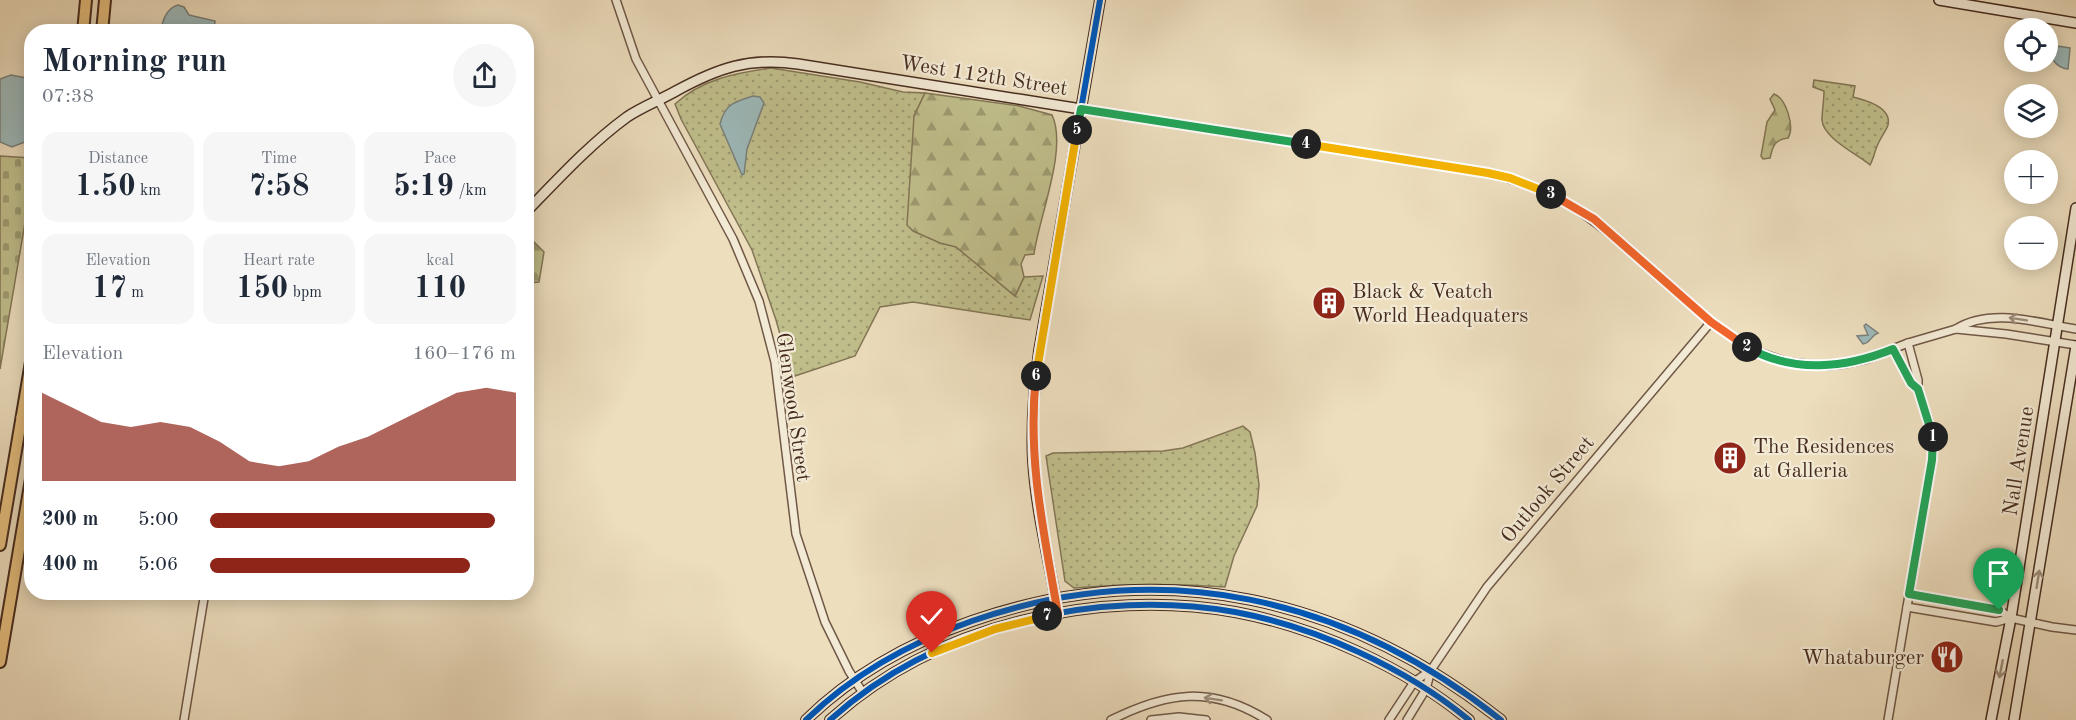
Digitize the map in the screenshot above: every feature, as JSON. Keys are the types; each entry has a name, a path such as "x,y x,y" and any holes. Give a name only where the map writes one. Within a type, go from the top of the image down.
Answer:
{"main road":[{"path":"84,24 86,0"},
{"path":"103,24 105,0"},
{"path":"0,545 24,427"},
{"path":"0,662 24,520"}],"street":[{"name":"Glenwood Street","path":"616,0 636,59 733,239 759,301 775,362 796,534 825,622 836,647 863,693"},
{"path":"1058,614 1036,489 1032,441 1033,407 1039,351 1100,0"},
{"path":"1939,0 2076,23"},
{"name":"West 112th Street","path":"534,204 628,116 726,67 768,61 1488,173 1530,185 1572,205 1594,219 1711,322 1755,351 1787,362 1824,366 1844,364 1867,359 1908,343 1956,329 1968,322 1995,318 2076,329"},
{"name":"Nall Avenue","path":"1991,720 2012,618 2076,208"},
{"name":"Outlook Street","path":"1407,720 1426,690 1431,670 1487,587 1711,322"},
{"name":"West 112th Street","path":"1956,329 2006,334 2076,346"},
{"path":"1888,720 1933,453 1931,427 1918,389 1918,380 1908,343"},
{"name":"Nall Avenue","path":"2014,720 2076,346"},
{"path":"1893,349 1911,383 1918,389"},
{"path":"806,720 855,681 901,652 946,630 1009,609 1055,598 1109,591 1158,590 1200,592 1259,601 1347,628 1385,644 1431,670 1501,720"},
{"path":"1909,594 1999,610 2012,618 2076,630"},
{"path":"183,720 204,600"},
{"path":"830,720 863,693 910,664 953,644 1016,623 1058,614 1098,608 1155,605 1236,612 1284,624 1325,639 1414,682 1469,720"},
{"path":"1907,608 1996,622 2012,618"},
{"path":"1389,720 1414,682 1431,670"},
{"path":"1111,720 1152,702 1188,696 1225,701 1267,720"},
{"path":"1151,720 1179,717 1206,720"}],"green space":[{"path":"771,68 860,82 903,92 925,93 914,116 940,243 956,246 1015,296 1024,277 1043,276 1030,320 913,302 880,307 855,356 792,377 776,320 752,250 675,104 685,95 720,78"},
{"path":"1814,80 1855,86 1853,97 1876,105 1886,113 1888,125 1870,165 1834,139 1824,127 1822,120 1824,91 1813,87"},
{"path":"925,93 1019,106 1052,115 1057,145 1055,164 1034,254 1025,255 1021,264 1024,277 1015,296 956,247 940,243 913,231 907,225 914,116"},
{"path":"1774,94 1786,107 1790,120 1790,133 1788,138 1775,144 1770,158 1763,159 1761,156 1767,122 1775,110 1770,99"},
{"path":"0,156 24,158 24,229 0,369"},
{"path":"534,242 544,252 539,282 534,282"},
{"path":"1243,426 1250,432 1255,453 1259,485 1257,506 1234,556 1225,587 1149,584 1074,588 1065,581 1046,456 1053,453 1163,451 1183,448"}],"water":[{"path":"178,5 184,7 189,15 215,21 215,24 162,24 171,9"},
{"path":"2058,46 2070,48 2068,69 2058,64"},
{"path":"11,75 24,77 24,142 12,147 0,142 0,79"},
{"path":"753,96 760,97 764,103 747,149 742,175 720,124 731,105"},
{"path":"1866,324 1878,333 1863,344 1857,336 1868,335 1864,326"}],"cycle path":[{"path":"1057,607 1035,480 1032,448 1033,406 1039,351 1100,0"},
{"path":"806,720 863,674 905,650 950,629 1043,601 1113,591 1182,591 1250,600 1316,617 1380,643 1442,678 1501,720"},
{"path":"830,720 872,687 919,659 968,637 1020,621 1074,610 1128,605 1182,606 1235,612 1297,628 1359,652 1389,667 1417,683 1469,720"}],"place":[{"name":"Black & Veatch World Headquaters","path":"1329,303"},
{"name":"The Residences at Galleria","path":"1730,458"},
{"name":"Whataburger","path":"1947,657"}],"route":[{"path":"932,653 995,629 1058,614 1039,511 1033,463 1033,396 1081,109 1510,178 1551,194 1594,219 1711,322 1755,351 1787,362 1824,366 1853,363 1893,349 1911,383 1918,389 1933,435 1932,460 1909,594 1999,610"}]}
